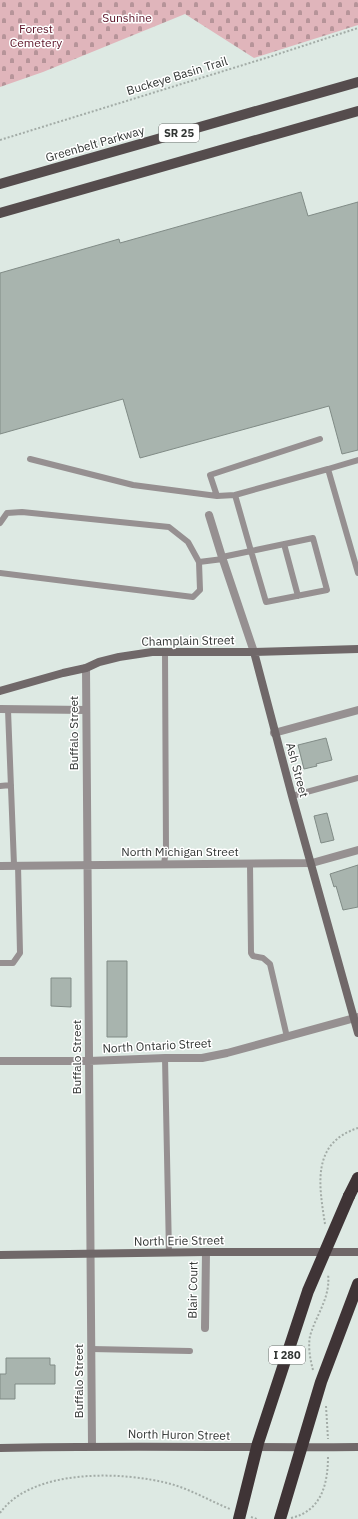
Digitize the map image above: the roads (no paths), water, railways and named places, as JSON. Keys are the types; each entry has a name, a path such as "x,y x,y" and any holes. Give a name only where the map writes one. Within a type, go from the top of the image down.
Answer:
{"highway":[{"name":"I 280","path":"240,1515 258,1443 308,1291 348,1196 358,1178"},
{"path":"280,1519 321,1382 358,1284"}],"main road":[{"name":"Greenbelt Parkway","path":"0,184 358,82"},
{"name":"SR 25","path":"0,213 358,111"}],"street":[{"name":"Ash Street","path":"209,515 254,652 274,733 356,1018 358,1033"},
{"name":"Champlain Street","path":"0,692 63,673 86,668 99,662 119,657 166,652 254,652 358,649"},
{"name":"Buffalo Street","path":"86,668 92,1446"},
{"path":"4,710 86,710"},
{"path":"274,733 358,710"},
{"name":"North Michigan Street","path":"0,866 312,863 358,850"},
{"name":"North Ontario Street","path":"0,1061 89,1061 202,1058 228,1053 356,1018"},
{"name":"North Erie Street","path":"0,1255 206,1252 358,1252"},
{"name":"Blair Court","path":"205,1328 206,1252"},
{"name":"North Huron Street","path":"0,1448 92,1446 231,1448 358,1447"}],"lane":[{"path":"217,496 210,475 320,439"},
{"path":"30,459 133,485 217,496 234,495 358,460"},
{"path":"328,469 358,573"},
{"path":"199,562 222,558 251,551 313,538 327,590 266,602 251,551 234,495"},
{"path":"0,523 7,513 22,512 169,527 188,542 199,562 200,590 193,596 0,573"},
{"path":"284,544 298,596"},
{"path":"164,864 166,850 166,652"},
{"path":"0,963 13,963 20,953 11,785 4,710"},
{"path":"292,796 358,778"},
{"path":"0,786 11,785"},
{"path":"250,864 250,953 253,956 263,958 270,964 287,1037"},
{"path":"165,1058 169,1253"},
{"path":"91,1349 190,1351"}],"park label":[{"name":"Sunshine","path":"127,18"},
{"name":"Forest Cemetery","path":"36,36"}]}
